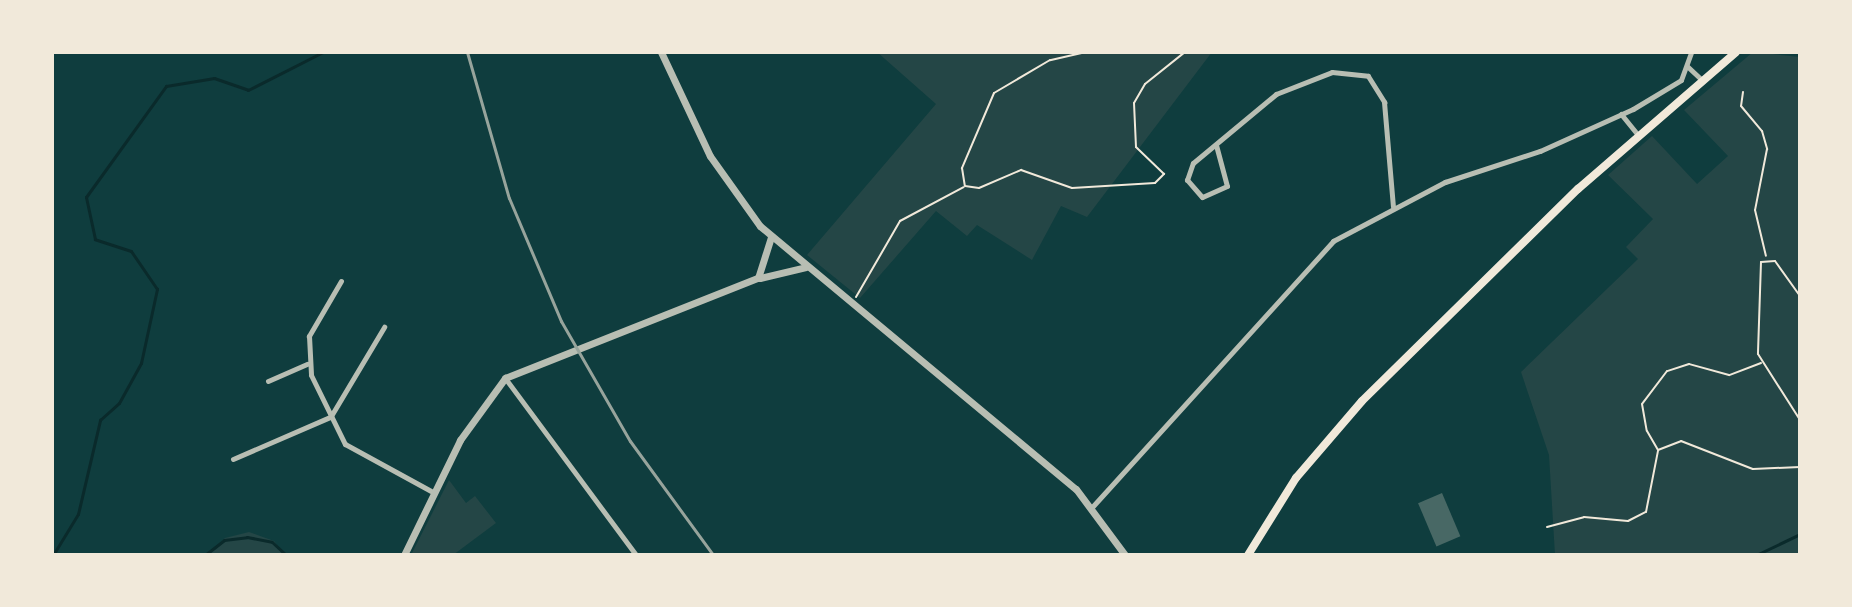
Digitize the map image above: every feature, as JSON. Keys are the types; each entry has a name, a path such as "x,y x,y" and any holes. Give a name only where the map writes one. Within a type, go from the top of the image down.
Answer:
{"main road":[{"path":"1248,555 1296,478 1362,401 1638,135 1736,52"}],"street":[{"path":"661,52 726,183 771,237 1093,506 1125,555"},
{"path":"1093,506 1313,259 1393,207 1621,114 1660,94 1688,67 1691,52"},
{"path":"1688,67 1702,80"},
{"path":"1216,145 1227,186 1202,197 1190,188 1188,171 1216,145 1276,94 1332,72 1368,76 1384,102 1393,207"},
{"path":"1621,114 1638,135"},
{"path":"758,278 771,237"},
{"path":"404,555 431,491 505,378 758,278 806,267"},
{"path":"341,281 309,336 307,364 330,417 353,451 431,491"},
{"path":"233,459 330,417 384,327"},
{"path":"268,381 307,364"},
{"path":"505,378 636,555"}],"path":[{"path":"965,186 962,168 994,93 1050,60 1086,52"},
{"path":"851,304 900,221 965,186 979,188 1021,170 1072,188 1155,183 1164,174 1136,147 1134,103 1145,84 1185,52"},
{"path":"1743,92 1741,106 1762,131 1767,149 1755,210 1766,257 1800,296"},
{"path":"1766,257 1756,276 1761,363 1800,420"},
{"path":"1547,527 1584,517 1628,521 1646,512 1658,450 1642,404 1657,378 1689,364 1719,375 1761,363"},
{"path":"1658,450 1681,441 1753,469 1800,467"}],"shaded area":[{"path":"877,52 1212,52 1087,217 1061,206 1032,260 977,225 967,236 936,211 860,298 807,255 936,104"},
{"path":"1753,52 1800,57 1800,555 1555,555 1549,455 1521,372 1638,259 1626,247 1653,219 1608,175 1652,136 1697,184 1728,156 1684,110"},
{"path":"449,480 466,503 475,496 496,523 453,555 411,555"},
{"path":"249,532 274,541 285,555 208,555 225,538"}],"building":[{"path":"1442,493 1460,536 1436,546 1418,503"}],"waterway":[{"path":"53,555 78,514 100,420 119,403 141,363 157,289 131,251 95,239 86,197 166,86 214,78 248,90 323,52"},
{"path":"1756,555 1800,534"},
{"path":"205,555 224,540 247,537 272,542 286,555"}],"railway":[{"path":"467,52 509,198 561,321 630,441 713,555"}]}
